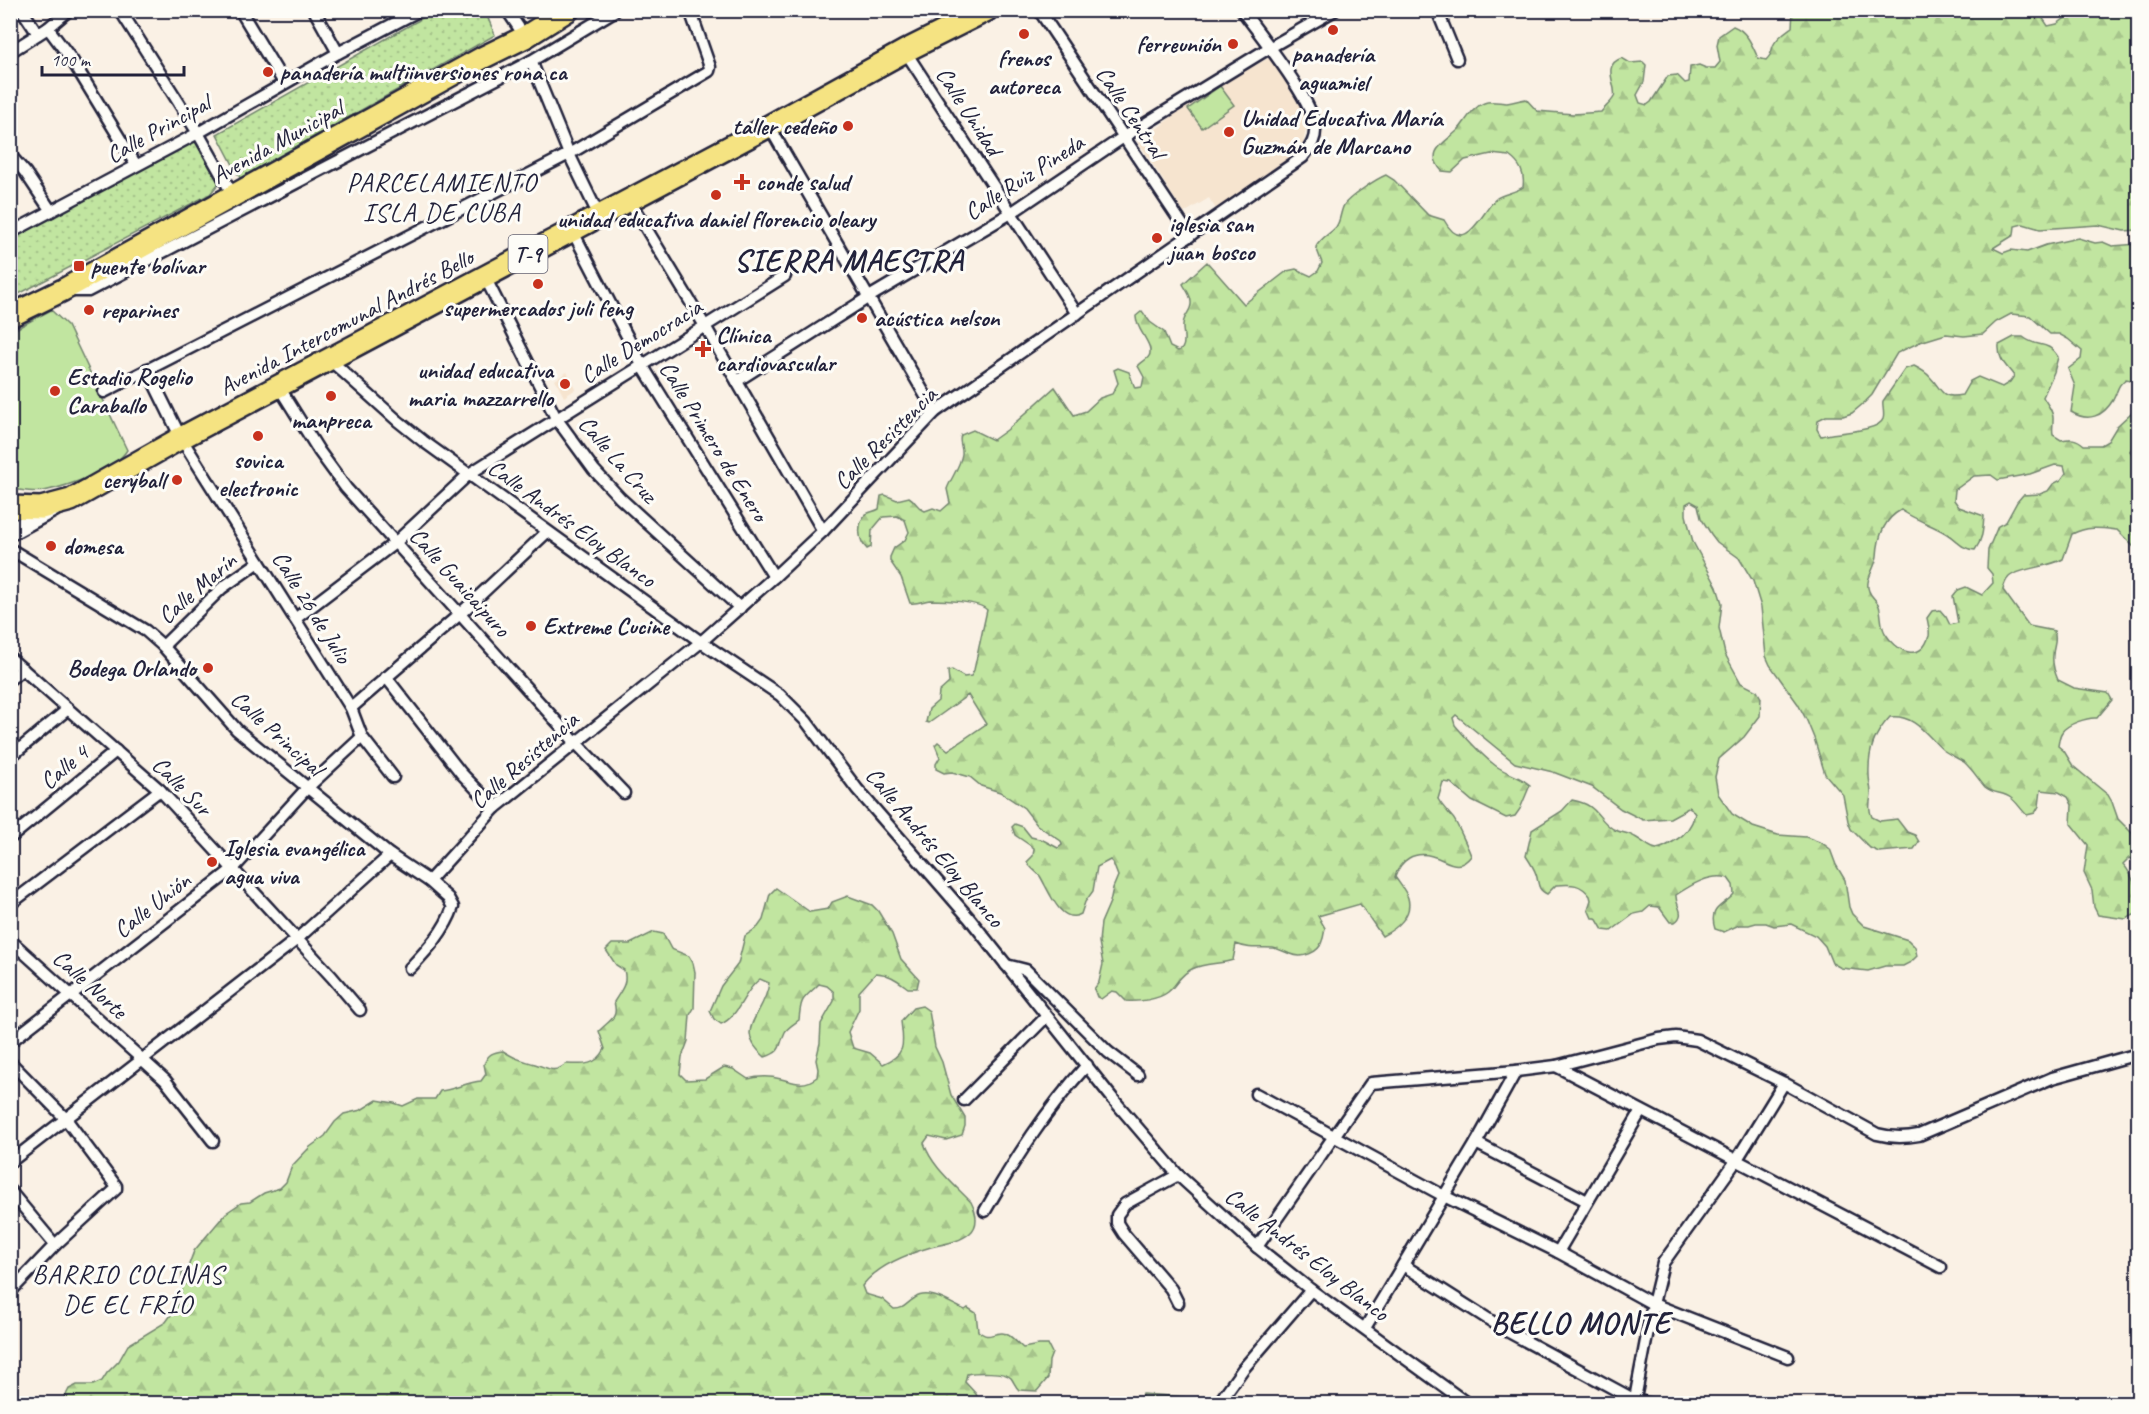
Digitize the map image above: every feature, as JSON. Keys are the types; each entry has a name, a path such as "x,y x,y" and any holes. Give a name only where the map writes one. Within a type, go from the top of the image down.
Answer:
{"highway":[{"name":"Avenida Municipal","path":"10,316 63,290 482,58 525,37 568,10"},
{"name":"T-9","path":"905,51 969,10"},
{"name":"Avenida Intercomunal Andrés Bello","path":"10,507 41,507 71,500 181,438 769,126 905,51 987,10"}],"street":[{"path":"22,10 72,60 136,165"},
{"path":"10,52 43,31 69,10"},
{"path":"120,10 198,133 233,195"},
{"path":"240,10 284,83"},
{"path":"314,10 338,53"},
{"name":"Calle Principal","path":"10,233 198,133 338,53 420,10"},
{"path":"507,10 525,37"},
{"path":"63,290 88,291 531,61 616,10"},
{"path":"104,392 570,154 710,71 690,10"},
{"name":"Calle Central","path":"1039,10 1122,138 1190,236"},
{"name":"Calle Resistencia","path":"429,881 495,808 701,642 774,577 823,531 935,412 1303,157 1313,143 1315,129 1310,109 1242,10"},
{"name":"Calle Ruiz Pineda","path":"737,381 869,297 1011,213 1122,138 1335,10"},
{"path":"1437,10 1457,59"},
{"name":"Calle Unidad","path":"905,51 1077,314"},
{"path":"531,61 599,216"},
{"path":"769,126 935,412"},
{"path":"10,155 25,172 51,211"},
{"path":"629,200 705,326 823,531"},
{"name":"Calle Primero de Enero","path":"572,230 642,365 774,577"},
{"name":"Calle Democracia","path":"295,620 396,542 469,474 785,276"},
{"name":"Calle La Cruz","path":"485,277 556,418 594,470 620,498 740,608"},
{"name":"Calle Andrés Eloy Blanco","path":"330,360 398,421 469,474 701,642 780,695 806,721 857,789 969,918 1046,1017 1178,1175 1257,1247 1311,1290 1468,1404"},
{"name":"Calle 26 de Julio","path":"147,369 181,438 351,708 362,737 393,777"},
{"name":"Calle Guaicaipuro","path":"279,387 346,488 624,793"},
{"name":"T-9","path":"10,532 71,500"},
{"path":"351,708 460,614 547,532"},
{"name":"Calle Principal","path":"10,549 146,631 163,646 237,730 390,855 429,881 448,897 453,907 450,916 432,945 410,968"},
{"name":"Calle Marín","path":"163,646 222,588 259,562"},
{"name":"Calle Sur","path":"10,658 160,790 360,1010"},
{"path":"10,679 23,669"},
{"path":"386,677 461,773 495,808"},
{"path":"10,757 68,709"},
{"path":"307,788 362,737"},
{"name":"Calle 4","path":"10,838 116,751"},
{"name":"Calle Unión","path":"10,1042 233,869 307,788"},
{"path":"10,904 160,790"},
{"path":"10,1162 296,940 390,855"},
{"name":"Calle Norte","path":"10,940 170,1086 213,1141"},
{"path":"1006,965 1026,970 1108,1052 1138,1075"},
{"path":"964,1100 1046,1017"},
{"path":"1257,1247 1371,1083 1556,1066 1659,1039 1676,1037 1697,1040 1784,1083 1877,1134 1890,1138 1903,1138 1919,1135 2052,1077 2139,1054"},
{"path":"10,1062 66,1119 116,1186 116,1189 55,1245 10,1292"},
{"path":"985,1211 1036,1128 1060,1095 1087,1065"},
{"path":"1556,1066 1941,1267"},
{"path":"1365,1328 1476,1143 1516,1071"},
{"path":"1635,1402 1663,1263 1736,1161 1784,1083"},
{"path":"1256,1094 1444,1196 1558,1252 1653,1304 1788,1357"},
{"path":"1558,1252 1641,1111"},
{"path":"1476,1143 1587,1201"},
{"path":"1178,1175 1125,1204 1117,1215 1117,1222 1124,1234 1171,1289 1178,1303"},
{"path":"10,1191 55,1245"},
{"path":"1403,1265 1506,1331 1635,1402 1650,1404"},
{"path":"1218,1404 1243,1369 1311,1290"}],"shaded area":[{"name":"Unidad Educativa María Guzmán de Marcano","path":"1271,57 1308,120 1301,152 1217,211 1209,198 1184,213 1139,143 1199,95"},
{"name":"unidad educativa maria mazzarrello","path":"567,372 576,389 564,397 555,380"}],"green space":[{"path":"435,11 485,11 495,35 240,178 217,134"},
{"path":"1793,11 2038,11 2048,26 2057,24 2075,11 2138,11 2138,230 2124,231 2098,225 2040,229 2023,224 2015,226 2014,235 1993,248 2003,253 2011,250 2027,252 2078,238 2095,243 2103,242 2112,246 2138,244 2138,388 2135,381 2126,379 2119,386 2109,406 2100,414 2083,417 2071,412 2075,386 2068,369 2081,359 2082,351 2059,334 2050,334 2030,316 2011,314 1996,322 1983,334 1964,336 1946,334 1920,342 1897,353 1872,395 1865,402 1852,413 1843,416 1826,416 1818,420 1817,429 1821,436 1865,429 1880,423 1884,417 1883,401 1905,369 1914,366 1927,374 1942,392 1949,396 1962,395 1970,381 1978,377 2002,387 2014,376 2001,358 1999,345 2014,337 2023,337 2033,343 2046,346 2058,357 2043,397 2053,417 2053,435 2061,440 2073,439 2084,445 2101,445 2108,441 2117,426 2131,413 2138,397 2138,439 2130,451 2133,455 2138,456 2138,548 2136,549 2117,530 2100,528 2083,530 2072,534 2063,559 2014,574 2009,577 2003,590 2029,626 2054,631 2053,661 2058,680 2074,688 2108,693 2112,700 2097,718 2068,726 2060,735 2058,746 2073,766 2108,795 2118,819 2138,839 2138,862 2129,858 2123,864 2131,875 2135,887 2138,913 2126,919 2098,915 2094,907 2092,890 2084,873 2088,845 2071,824 2072,805 2068,797 2059,792 2041,790 2039,806 2035,813 2027,815 2011,798 1985,787 1964,762 1943,750 1914,722 1899,717 1890,717 1873,743 1869,766 1870,811 1872,817 1880,821 1897,819 1907,832 1915,835 1919,842 1914,849 1879,852 1870,848 1851,829 1843,795 1825,774 1807,721 1766,656 1761,607 1753,581 1739,558 1717,542 1701,518 1698,505 1691,501 1686,504 1686,515 1693,542 1717,587 1722,603 1719,628 1725,654 1741,683 1757,691 1761,698 1760,716 1744,737 1719,759 1715,777 1718,794 1732,814 1753,827 1778,835 1806,837 1830,849 1845,880 1852,914 1864,926 1908,940 1915,947 1917,956 1911,962 1903,966 1885,966 1868,971 1841,968 1832,963 1825,946 1816,936 1791,924 1739,925 1724,932 1715,929 1713,916 1715,912 1734,894 1733,885 1728,878 1721,877 1701,881 1676,895 1680,916 1675,922 1670,922 1659,907 1650,906 1643,912 1634,914 1611,931 1603,930 1596,918 1592,918 1588,909 1590,896 1583,889 1571,885 1556,885 1547,894 1540,888 1535,872 1526,856 1532,830 1562,811 1572,800 1592,808 1613,829 1632,835 1654,849 1658,849 1683,835 1695,814 1690,807 1670,818 1643,820 1621,809 1592,787 1553,772 1515,763 1456,715 1453,718 1455,725 1480,752 1496,766 1530,785 1515,816 1506,818 1472,801 1451,783 1443,782 1438,799 1455,820 1471,856 1462,864 1457,865 1425,855 1414,856 1404,862 1395,877 1407,895 1409,905 1406,916 1393,930 1382,936 1360,904 1318,916 1325,928 1324,936 1317,949 1310,954 1300,956 1275,948 1250,948 1236,944 1233,960 1192,969 1184,974 1168,992 1159,997 1142,1001 1126,1001 1117,992 1112,991 1101,999 1097,997 1094,989 1099,982 1103,964 1099,942 1101,923 1118,876 1113,863 1110,860 1097,867 1093,891 1085,902 1081,914 1067,915 1061,911 1040,876 1027,862 1033,856 1034,848 1015,835 1012,827 1015,824 1023,827 1031,837 1058,848 1062,845 1061,841 1037,825 1024,808 1000,792 981,786 970,777 952,772 944,773 936,769 940,757 935,745 938,742 948,750 986,724 968,695 929,723 926,722 929,709 938,701 939,692 949,683 948,671 952,670 964,677 971,676 987,610 977,605 952,601 930,600 910,603 901,577 890,561 894,548 905,540 909,532 905,520 897,516 883,517 872,530 871,547 867,549 860,532 865,515 879,509 881,496 885,495 897,500 909,497 925,511 933,508 941,511 950,503 947,489 961,459 961,435 973,430 993,440 1055,387 1074,415 1086,411 1100,398 1112,394 1118,383 1114,370 1118,368 1129,372 1135,388 1142,387 1144,377 1138,366 1150,352 1136,316 1142,311 1150,322 1164,332 1170,347 1178,351 1182,349 1184,345 1183,324 1191,305 1190,297 1183,284 1207,262 1244,304 1287,271 1296,269 1311,276 1318,271 1322,263 1316,247 1336,227 1344,205 1363,188 1386,175 1394,180 1428,215 1444,220 1452,231 1460,235 1467,233 1474,228 1497,198 1523,187 1521,169 1509,156 1491,154 1465,160 1452,172 1442,171 1437,164 1435,158 1438,148 1458,130 1479,105 1526,99 1537,111 1573,114 1601,112 1614,97 1612,66 1622,58 1630,63 1643,62 1646,65 1644,82 1637,95 1640,103 1647,105 1668,76 1677,75 1685,83 1689,82 1690,67 1699,65 1715,68 1720,62 1717,45 1719,36 1733,26 1745,35 1758,58 1766,60 1776,40 1792,27","holes":["2055,465 2064,466 2066,473 2061,480 2053,484 2048,491 2023,495 2006,522 1998,526 1988,550 1987,568 1992,574 1993,583 1982,595 1966,587 1958,590 1953,596 1958,623 1950,625 1940,610 1932,611 1927,618 1929,636 1920,650 1908,652 1895,645 1885,633 1879,606 1868,587 1879,542 1890,518 1901,510 1942,531 1963,546 1975,550 1981,538 1984,516 1959,507 1954,500 1955,490 1974,476 1991,475 1998,480 2030,474"]},
{"path":"1220,86 1234,105 1202,128 1188,109"},
{"path":"191,141 198,141 215,171 219,183 210,194 11,298 11,239"},
{"name":"Estadio Rogelio Caraballo","path":"51,310 68,326 127,450 121,458 101,471 54,489 32,492 11,489 10,332"},
{"path":"776,888 810,912 828,909 832,902 848,896 872,905 878,911 892,934 901,959 919,979 917,988 908,988 889,976 876,973 859,992 859,1009 848,1032 853,1048 870,1053 883,1064 891,1060 897,1056 902,1047 901,1021 913,1008 922,1006 929,1011 935,1047 942,1062 951,1095 965,1118 962,1135 946,1140 929,1136 924,1143 932,1160 971,1202 976,1218 973,1230 961,1239 912,1253 884,1267 862,1286 865,1294 882,1299 894,1309 903,1307 921,1295 933,1296 976,1313 978,1331 985,1335 1005,1333 1023,1348 1048,1345 1052,1353 1048,1378 1037,1391 1019,1390 1008,1376 983,1373 967,1374 965,1382 976,1394 980,1403 62,1403 69,1389 77,1385 93,1385 102,1381 119,1361 128,1345 166,1322 181,1301 182,1273 188,1267 194,1251 226,1213 241,1203 250,1202 264,1193 280,1188 286,1182 292,1166 310,1147 325,1136 344,1114 361,1110 377,1100 403,1106 418,1099 435,1099 440,1091 481,1081 486,1074 484,1064 491,1054 496,1052 503,1051 518,1059 551,1069 558,1069 566,1064 589,1063 598,1059 605,1049 599,1031 614,1016 614,1002 625,979 624,970 616,965 606,950 612,944 630,944 654,932 663,934 671,949 689,956 693,963 694,1008 690,1015 688,1041 682,1057 680,1074 686,1080 705,1079 724,1067 733,1069 748,1079 769,1077 800,1083 817,1077 816,1060 821,1024 834,1001 834,992 827,986 819,984 806,996 802,1002 799,1020 786,1030 779,1048 765,1057 755,1047 750,1030 769,983 760,979 754,984 733,1015 721,1024 714,1019 710,1011 721,986 738,964 745,936 758,927 763,920 770,894"},
{"path":"1142,1394 1184,1397 1184,1403 1141,1403"}],"place":[{"name":"panadería aguamiel","path":"1333,30"},
{"name":"frenos autoreca","path":"1024,34"},
{"name":"ferreunión","path":"1233,44"},
{"name":"panadería multiinversiones rona ca","path":"268,72"},
{"name":"taller cedeño","path":"848,126"},
{"name":"Unidad Educativa María Guzmán de Marcano","path":"1229,132"},
{"name":"conde salud","path":"742,182"},
{"name":"unidad educativa daniel florencio oleary","path":"716,195"},
{"name":"iglesia san juan bosco","path":"1157,238"},
{"name":"puente bolívar","path":"79,266"},
{"name":"supermercados juli feng","path":"538,284"},
{"name":"reparines","path":"89,310"},
{"name":"acústica nelson","path":"862,318"},
{"name":"Clínica cardiovascular","path":"703,349"},
{"name":"unidad educativa maria mazzarrello","path":"565,384"},
{"name":"Estadio Rogelio Caraballo","path":"55,391"},
{"name":"manpreca","path":"331,396"},
{"name":"sovica electronic","path":"258,436"},
{"name":"ceryball","path":"177,480"},
{"name":"domesa","path":"51,546"},
{"name":"Extreme Cucine","path":"531,626"},
{"name":"Bodega Orlando","path":"208,668"},
{"name":"Iglesia evangélica agua viva","path":"212,862"}],"district":[{"name":"PARCELAMIENTO ISLA DE CUBA","path":"442,197"},
{"name":"SIERRA MAESTRA","path":"849,261"},
{"name":"BARRIO COLINAS DE EL FRÍO","path":"128,1289"},
{"name":"BELLO MONTE","path":"1581,1323"}]}
